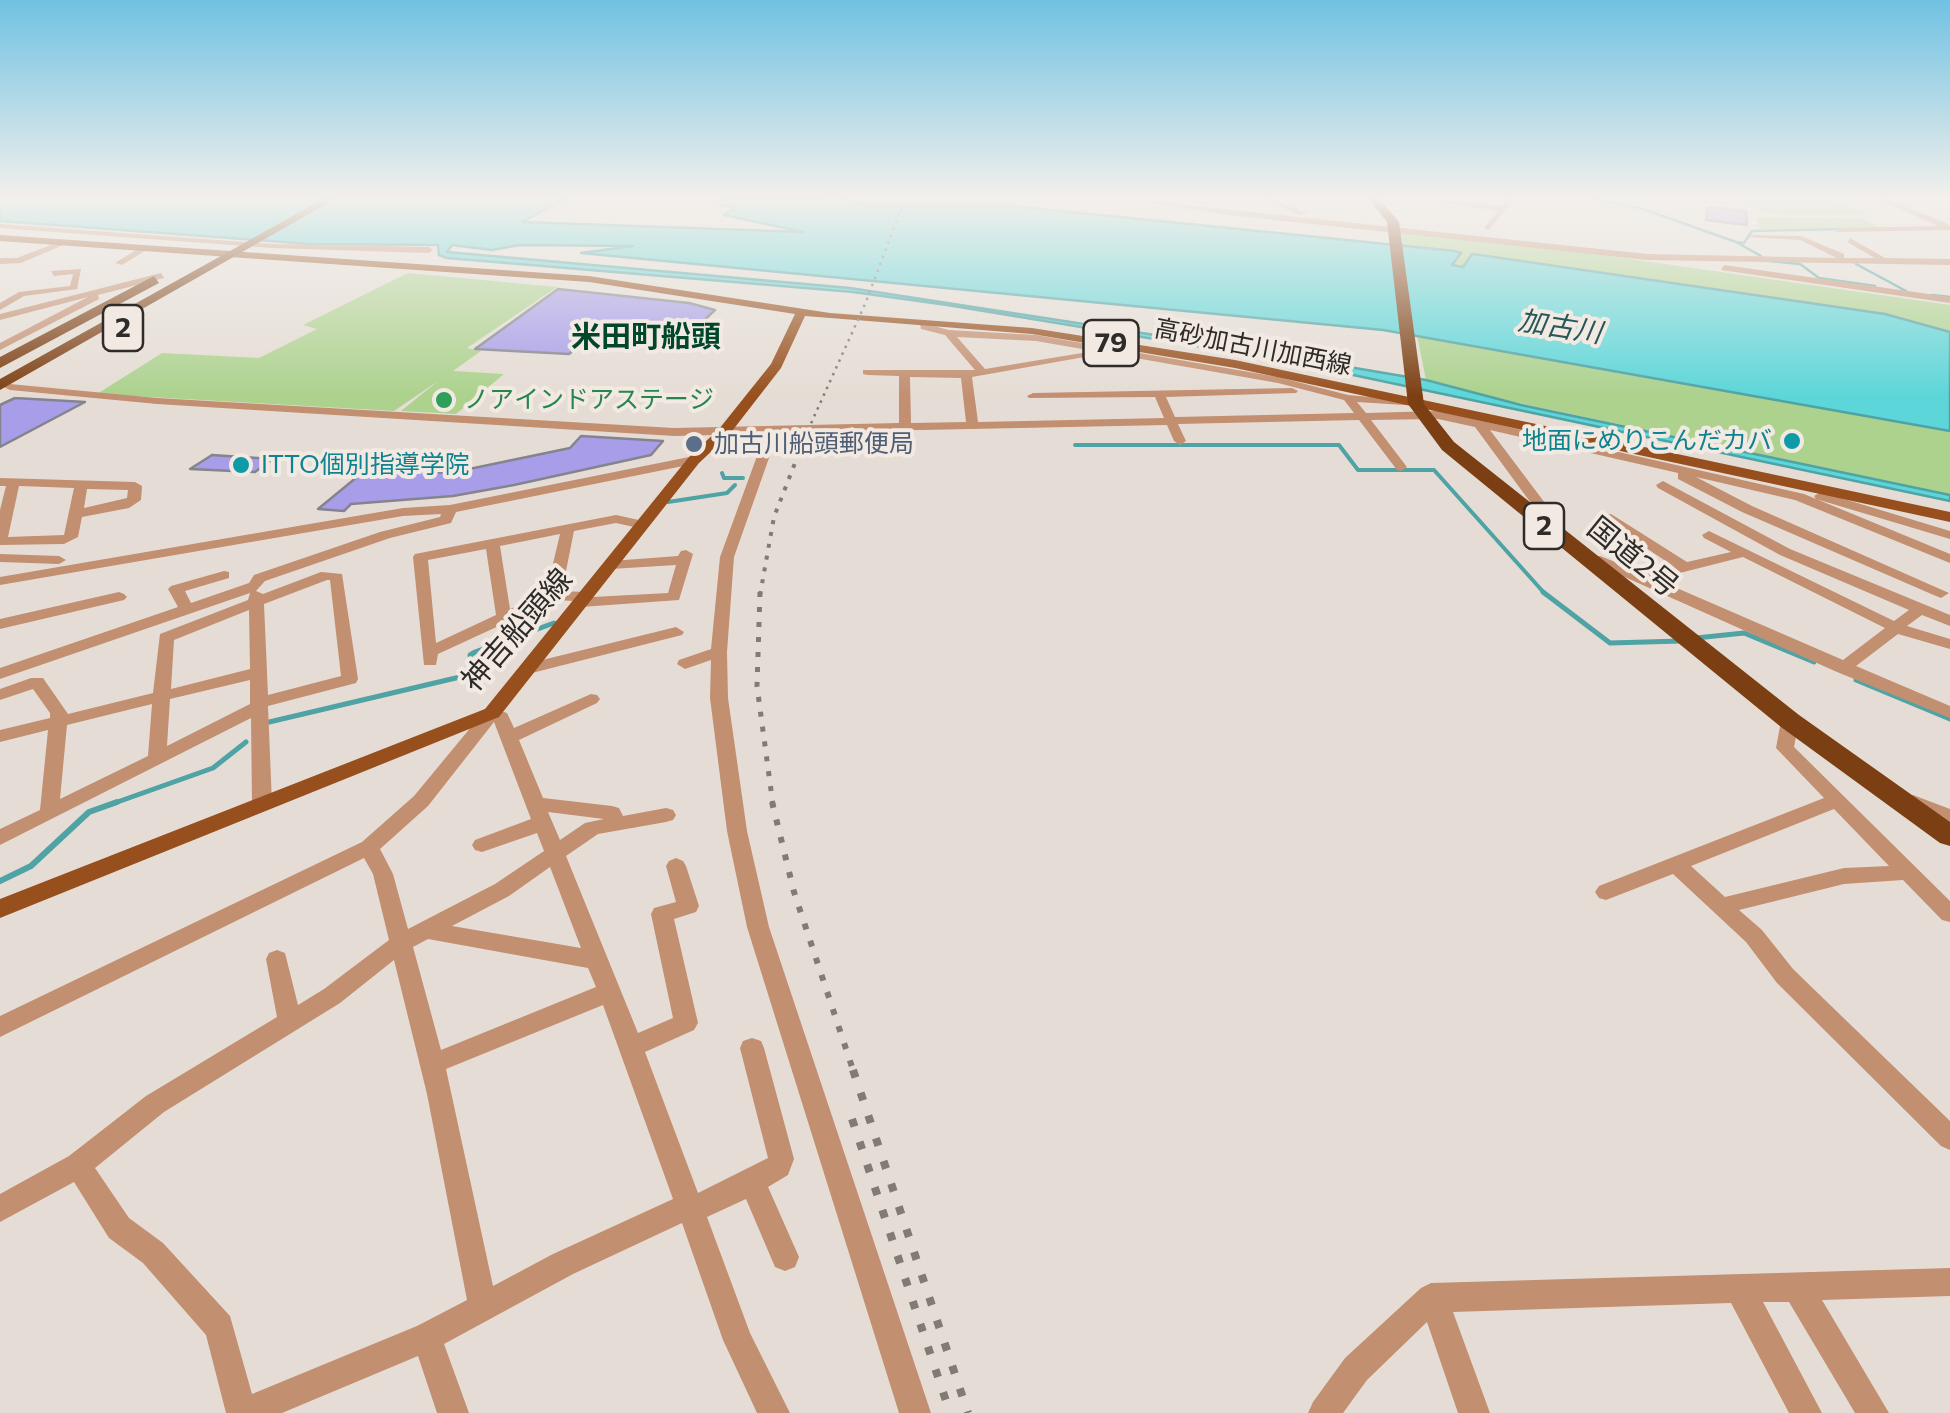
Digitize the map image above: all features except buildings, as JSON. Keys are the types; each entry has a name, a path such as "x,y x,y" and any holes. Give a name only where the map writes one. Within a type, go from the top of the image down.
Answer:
{"highway":[{"name":"2","path":"0,365 162,276 191,264"},
{"path":"0,365 196,264"},
{"path":"6,387 199,264"},
{"name":"2","path":"6,387 231,264"},
{"path":"1398,264 1417,405"},
{"name":"国道2号","path":"1417,405 1448,446 1586,562 1790,721 1950,836"}],"main road":[{"name":"高砂加古川加西線","path":"392,264 654,286 801,313 1115,343 1950,517"},
{"name":"神吉船頭線","path":"0,909 492,713 694,460 724,432 777,364 801,313"}],"street":[{"path":"19,264 22,294"},
{"path":"1692,264 1950,303"},
{"path":"1716,264 1950,303"},
{"path":"54,273 78,271 74,287"},
{"path":"0,316 162,276"},
{"path":"2,304 22,294 118,284"},
{"path":"0,347 118,284"},
{"path":"38,306 66,312"},
{"path":"926,323 924,327 949,332 979,332 1112,351 1348,398 1417,405 1480,425 1817,504 1950,559"},
{"path":"949,332 983,373"},
{"path":"867,372 966,375 1029,368 1112,351"},
{"path":"1029,368 1038,423"},
{"path":"904,373 904,426"},
{"path":"966,375 972,425"},
{"path":"6,387 184,403 724,432 1362,417 1417,405"},
{"path":"1033,396 1318,390"},
{"path":"1159,394 1180,440"},
{"path":"1096,395 1106,421"},
{"path":"1348,398 1401,467"},
{"path":"1480,425 1546,515 1537,521"},
{"path":"759,430 770,436 769,441 727,557 719,652 726,760 758,927 916,1413"},
{"path":"0,581 403,512 450,509 694,460"},
{"path":"1706,465 1864,506 1950,535"},
{"path":"1675,469 1669,482 1691,500"},
{"path":"1675,469 1776,521 1941,593"},
{"path":"76,514 134,500 135,486 82,484 6,482 0,541 59,541 72,536 76,514 82,484"},
{"path":"1663,485 1776,548 1950,621"},
{"path":"1776,521 1817,504"},
{"path":"262,804 256,673 255,594 259,578 385,535 446,520 450,509"},
{"path":"1610,518 1684,566"},
{"path":"611,565 685,557 674,597 554,596 430,656 420,557 616,519 643,525"},
{"path":"1826,542 1868,525"},
{"path":"554,596 568,528"},
{"path":"1709,535 1896,628 1950,644"},
{"path":"0,558 54,561 178,541 197,548"},
{"path":"492,543 504,618"},
{"path":"1641,578 1776,548"},
{"path":"1883,568 1923,548"},
{"path":"1586,562 1600,560 1950,714"},
{"path":"0,674 186,608 326,575 337,576 350,679 257,705 0,838"},
{"path":"186,608 176,588 213,576"},
{"path":"156,758 166,637 255,594"},
{"path":"11,618 110,602"},
{"path":"1843,668 1920,609"},
{"path":"528,669 676,632"},
{"path":"685,664 719,652"},
{"path":"0,736 256,673"},
{"path":"0,695 37,682 58,712 49,812"},
{"path":"509,738 591,698"},
{"path":"0,1027 369,847 432,788 492,713 502,717 631,1047 738,1340 774,1413"},
{"path":"1790,721 1785,748 1950,914"},
{"path":"1887,792 1950,817"},
{"path":"1606,892 1838,800"},
{"path":"482,845 538,813 612,812 616,820"},
{"path":"0,1209 78,1165 155,1104 332,996 399,944 554,858 592,828 616,820 666,815"},
{"path":"369,847 384,874 432,1064 483,1308"},
{"path":"1676,864 1775,958 1785,976 1950,1138"},
{"path":"631,1047 686,1023 688,988 662,914 688,906 676,866"},
{"path":"1722,906 1844,876 1910,872"},
{"path":"426,930 596,960"},
{"path":"277,959 290,1021"},
{"path":"432,1064 609,992"},
{"path":"78,1165 119,1228 153,1253 219,1327 243,1413 427,1337 563,1264 752,1182 778,1166 781,1159 752,1048"},
{"path":"752,1182 785,1257"},
{"path":"1324,1413 1356,1369 1434,1298 1740,1292 1950,1282"},
{"path":"1798,1289 1872,1413"},
{"path":"1740,1292 1806,1413"},
{"path":"1434,1298 1474,1413"},
{"path":"427,1337 453,1413"}],"green space":[{"path":"1542,264 1665,264 1950,305 1950,332 1885,314"},
{"path":"408,273 557,287 467,348 481,351 453,371 504,374 456,414 401,411 438,381 394,411 97,394 162,353 259,358 317,329 303,325"},
{"path":"1417,335 1950,431 1950,495 1439,386 1426,380"}],"water":[{"path":"518,264 581,264 850,288 1207,343 1426,380 1521,405 1950,495 1950,501 1282,360 853,292"},
{"name":"加古川","path":"695,264 1453,264 1463,267 1540,264 1885,314 1950,332 1950,431 1383,330"}],"waterway":[{"path":"1799,264 1819,278 1875,286"},
{"path":"1856,264 1906,291"},
{"path":"1932,295 1950,297"},
{"path":"1075,445 1339,445 1358,470 1434,470 1544,593"},
{"path":"722,473 724,478 743,478"},
{"path":"668,502 727,493 735,485"},
{"path":"1544,593 1610,643 1681,641"},
{"path":"265,723 460,677 472,669 470,655 475,652 554,623"},
{"path":"1696,638 1744,633 1814,662"},
{"path":"1856,680 1950,719"},
{"path":"109,805 213,768 246,742"},
{"path":"0,881 31,866 89,812 117,802"}],"railway":[{"path":"808,430 880,264"},
{"path":"760,595 774,517 809,427"},
{"path":"760,592 757,686 773,805"},
{"path":"772,802 794,892 853,1071"},
{"path":"853,1071 968,1413"},
{"path":"852,1119 950,1413"}],"place":[{"name":"ノアインドアステージ","path":"444,400"},
{"name":"地面にめりこんだカバ","path":"1792,441"},
{"name":"加古川船頭郵便局","path":"694,444"},
{"name":"ITTO個別指導学院","path":"241,465"}],"district":[{"name":"米田町船頭","path":"646,337"}]}
